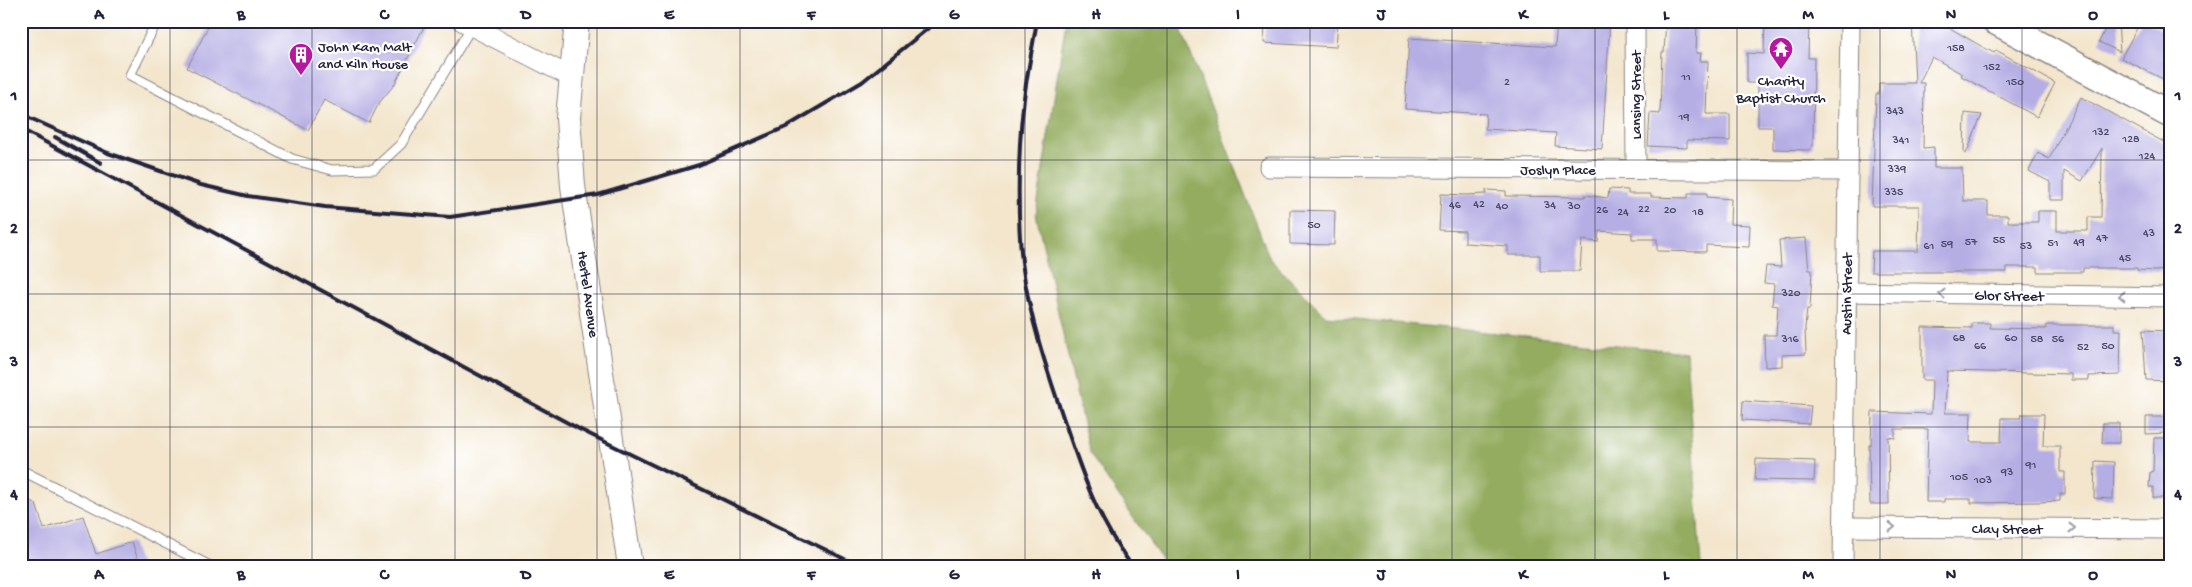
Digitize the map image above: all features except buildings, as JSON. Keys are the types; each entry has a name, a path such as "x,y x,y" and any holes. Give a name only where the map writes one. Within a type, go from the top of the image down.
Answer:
{"main road":[{"path":"1995,21 2171,115"}],"street":[{"name":"Hertel Avenue","path":"577,21 568,118 573,186 630,566"},
{"name":"Lansing Street","path":"1635,21 1636,169"},
{"name":"Austin Street","path":"1843,566 1850,21"},
{"path":"467,24 572,77"},
{"name":"Joslyn Place","path":"1269,167 1848,170"},
{"name":"Glor Street","path":"1846,292 2171,297"},
{"name":"Clay Street","path":"1843,527 2171,529"}],"lane":[{"path":"157,21 130,74 292,159 332,170 374,169 401,144 467,24"},
{"path":"21,470 210,566"}],"green space":[{"path":"1066,21 1178,21 1270,259 1326,316 1686,352 1701,566 1166,566 1090,454 1036,214"}],"railway":[{"path":"21,114 108,153 201,185 248,196 325,207 450,217 598,195 699,165 786,127 862,82 937,21"},
{"path":"1037,21 1024,96 1020,144 1019,225 1025,283 1040,345 1079,464 1101,515 1132,566"},
{"path":"21,129 581,430 859,566"},
{"path":"55,137 101,163"}],"place":[{"name":"Charity Baptist Church","path":"1781,70"},
{"name":"John Kam Malt and Kiln House","path":"301,76"}]}
